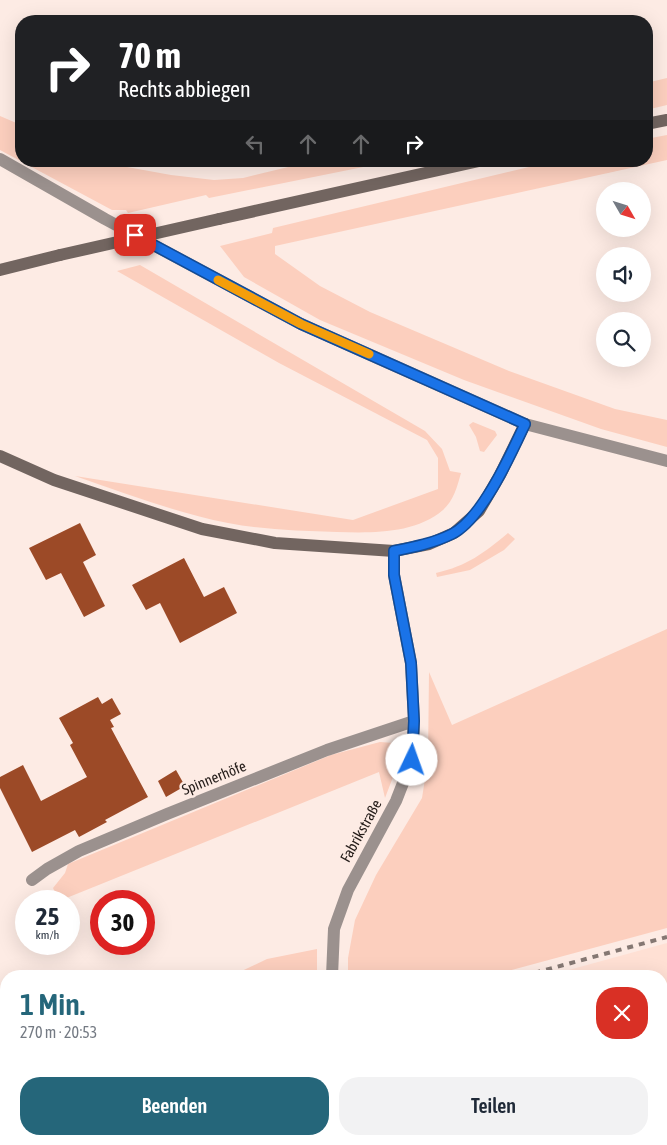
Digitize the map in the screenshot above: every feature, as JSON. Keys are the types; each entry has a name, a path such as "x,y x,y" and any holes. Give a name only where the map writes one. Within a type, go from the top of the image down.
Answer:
{"main road":[{"path":"653,123 667,120"},
{"path":"0,270 452,167"},
{"path":"0,456 54,480 202,529 275,543 394,551 430,544 454,533 478,510 500,475 525,424"}],"street":[{"path":"0,160 301,324 525,424 667,461"},
{"name":"Fabrikstraße","path":"332,970 334,929 348,890 396,801 412,760 414,721 411,663 394,575 394,551"},
{"name":"Spinnerhöfe","path":"32,880 47,868 79,851 167,814 327,750 414,721"}],"shaded area":[{"path":"667,78 667,105 653,108 653,81"},
{"path":"0,116 15,122 15,158 0,150"},
{"path":"667,135 667,160 653,163 653,138"},
{"path":"32,167 127,167 214,180 243,178 288,167 363,167 209,198 206,195 128,213 126,210 112,210"},
{"path":"529,167 635,167 275,246 275,254 320,286 370,312 509,371 615,409 667,420 667,447 601,429 464,380 320,320 244,277 220,246 272,233 273,228"},
{"path":"140,265 425,431 442,449 450,471 461,473 455,493 447,506 432,518 420,524 379,532 269,529 228,523 189,514 75,476 353,520 438,489 438,458 427,440 279,363 117,271"},
{"path":"473,422 495,431 497,435 484,452 480,451 476,437 469,425"},
{"path":"508,533 515,539 504,550 470,570 437,577 436,573 457,567 475,558"},
{"path":"667,629 667,928 512,970 348,970 348,958 355,920 376,875 422,798 428,760 429,672 452,725"},
{"path":"380,742 394,743 398,746 401,756 385,798 379,772 80,893 80,890 54,890 53,888 65,873 68,864 331,755"},
{"path":"667,943 667,970 569,970"},
{"path":"317,949 317,970 244,970 267,959"}],"building":[{"path":"80,523 96,555 83,562 105,606 84,617 61,573 46,580 29,548"},
{"path":"184,558 204,597 224,587 237,613 180,643 160,603 146,610 132,585"},
{"path":"98,697 102,704 112,698 121,714 110,720 114,727 111,728 148,797 105,820 107,822 79,837 75,830 32,852 0,788 0,777 23,765 41,801 87,777 70,745 73,743 59,718"},
{"path":"176,770 185,786 166,797 158,781"}],"railway":[{"path":"545,970 667,937"}],"slow traffic":[{"path":"218,280 301,324 369,354"}],"route":[{"path":"135,235 301,324 525,424 500,475 478,510 454,533 430,544 394,551 396,590 411,663 414,721 412,760"}]}
